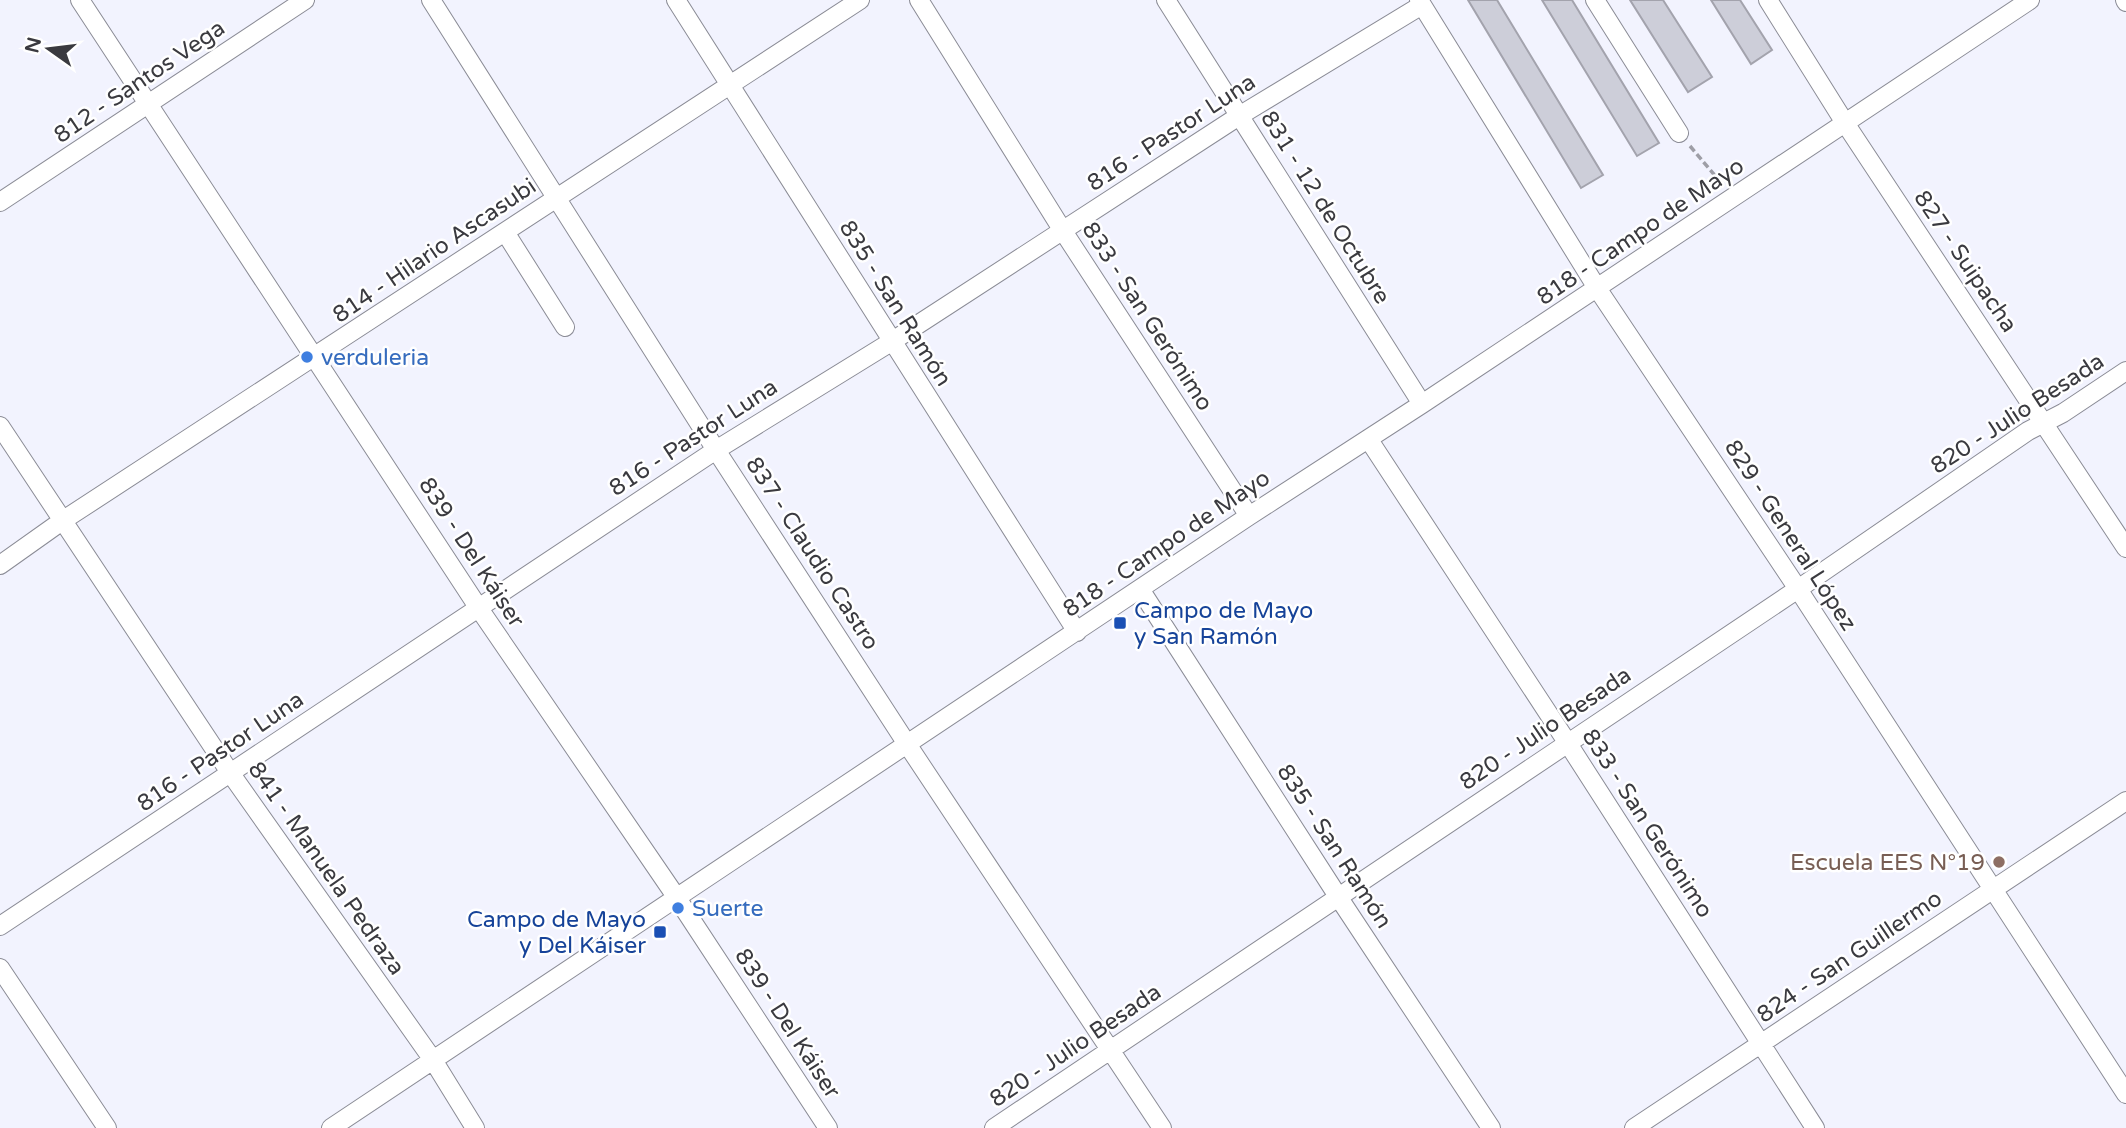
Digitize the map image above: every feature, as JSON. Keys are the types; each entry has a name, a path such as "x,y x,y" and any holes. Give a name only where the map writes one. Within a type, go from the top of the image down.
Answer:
{"street":[{"name":"839 - Del Káiser","path":"79,0 478,607 677,898 828,1128"},
{"name":"812 - Santos Vega","path":"0,202 305,0"},
{"name":"837 - Claudio Castro","path":"431,0 716,450 1162,1128"},
{"name":"835 - San Ramón","path":"676,0 1077,632"},
{"name":"814 - Hilario Ascasubi","path":"0,565 62,521 316,358 860,0"},
{"name":"833 - San Gerónimo","path":"919,0 1063,231 1249,516"},
{"name":"831 - 12 de Octubre","path":"1167,0 1422,404"},
{"path":"1595,0 1679,133"},
{"name":"827 - Suipacha","path":"1768,0 1845,122 2126,548"},
{"name":"818 - Campo de Mayo","path":"331,1128 1249,516 1369,440 2030,0"},
{"name":"816 - Pastor Luna","path":"0,926 716,450 891,342 1420,2"},
{"name":"829 - General López","path":"1420,2 1597,288 1798,589 2126,1094"},
{"path":"505,232 565,327"},
{"name":"820 - Julio Besada","path":"994,1128 1798,589 2028,431 2126,371"},
{"name":"841 - Manuela Pedraza","path":"0,426 231,774 433,1060 475,1128"},
{"name":"833 - San Gerónimo","path":"1369,440 1815,1128"},
{"name":"835 - San Ramón","path":"1140,589 1490,1128"},
{"name":"824 - San Guillermo","path":"1634,1128 2126,801"},
{"path":"0,968 107,1128"}],"path":[{"path":"1679,133 1734,198"}],"building":[{"path":"1468,0 1497,0 1603,175 1581,188"},
{"path":"1542,0 1572,0 1659,143 1637,156"},
{"path":"1630,0 1663,0 1712,77 1688,92"},
{"path":"1711,0 1740,0 1772,50 1751,64"}],"place":[{"name":"verduleria","path":"307,357"},
{"name":"Campo de Mayo y San Ramón","path":"1120,623"},
{"name":"Escuela EES N°19","path":"1999,862"},
{"name":"Suerte","path":"678,908"},
{"name":"Campo de Mayo y Del Káiser","path":"660,932"}]}
